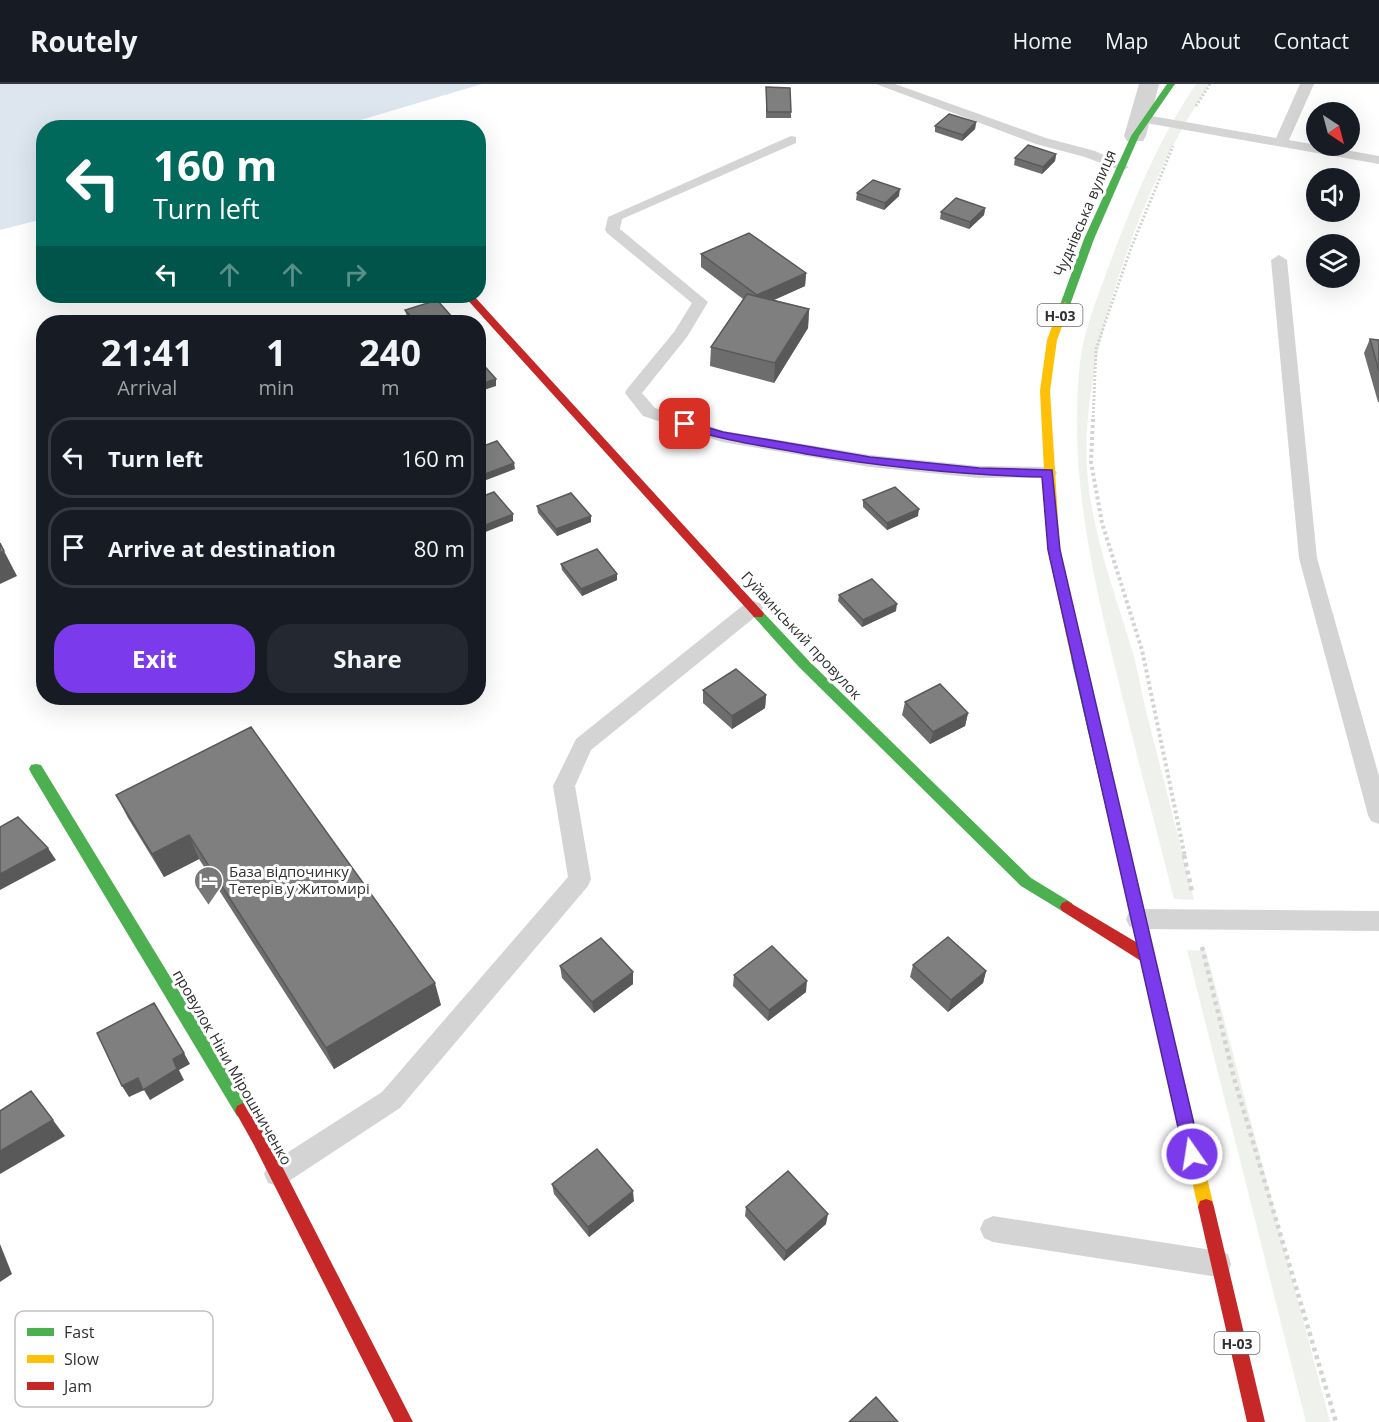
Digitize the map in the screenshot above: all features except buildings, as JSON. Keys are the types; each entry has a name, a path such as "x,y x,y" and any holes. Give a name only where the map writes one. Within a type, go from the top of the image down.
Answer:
{"main road":[{"name":"Чуднівська вулиця","path":"1171,84 1140,128 1089,238 1052,340 1045,391 1048,473 1054,550 1137,919 1257,1422"},
{"name":"Гуйвинський провулок","path":"475,303 804,664 1026,882 1085,921 1146,957"},
{"name":"провулок Ніни Мірошниченко","path":"36,769 260,1140 404,1422"}],"street":[{"path":"1140,128 1149,84"}],"lane":[{"path":"883,84 1041,141 1090,154 1122,167"},
{"path":"1280,144 1307,84"},
{"path":"1140,128 1280,144 1379,160"},
{"path":"791,140 615,217 612,230 700,302 681,334 633,393 649,412 722,436 870,461 987,472 1048,473"},
{"path":"1279,260 1308,558 1379,815"},
{"path":"277,1174 391,1100 580,879 564,786 583,745 753,608"},
{"path":"1137,919 1379,921"},
{"path":"993,1229 1142,1254 1218,1264"}],"path":[{"path":"1195,108 1210,84"},
{"path":"1178,137 1162,166 1096,349 1091,462 1102,523 1142,650 1207,974 1234,1078 1336,1422"}],"shaded area":[{"path":"0,84 482,84 361,120 36,120 36,221 0,230"},
{"path":"1196,84 1210,84 1162,167 1122,268 1106,321 1094,373 1088,423 1087,468 1093,515 1135,661 1194,900 1174,899 1108,640 1085,522 1077,443 1077,403 1084,338 1107,271 1146,175 1169,129"},
{"path":"1187,950 1206,951 1330,1422 1306,1422"}],"traffic: fast":[{"path":"1065,305 1089,239 1135,136 1171,84"},
{"path":"758,614 804,664 1026,882 1067,907"},
{"path":"1077,658 1139,921"},
{"path":"36,769 243,1111"}],"traffic: slow":[{"path":"1065,305 1052,340 1045,391 1054,550 1077,658"},
{"path":"1139,921 1206,1207"}],"traffic: jam":[{"path":"475,303 758,614"},
{"path":"1067,907 1146,956"},
{"path":"243,1111 404,1422"},
{"path":"1206,1207 1256,1422"}],"place":[{"name":"База відпочинку Тетерів у Житомирі","path":"208,906"}],"route":[{"path":"685,424 722,436 870,461 979,472 1048,473 1054,550 1192,1154"}]}
